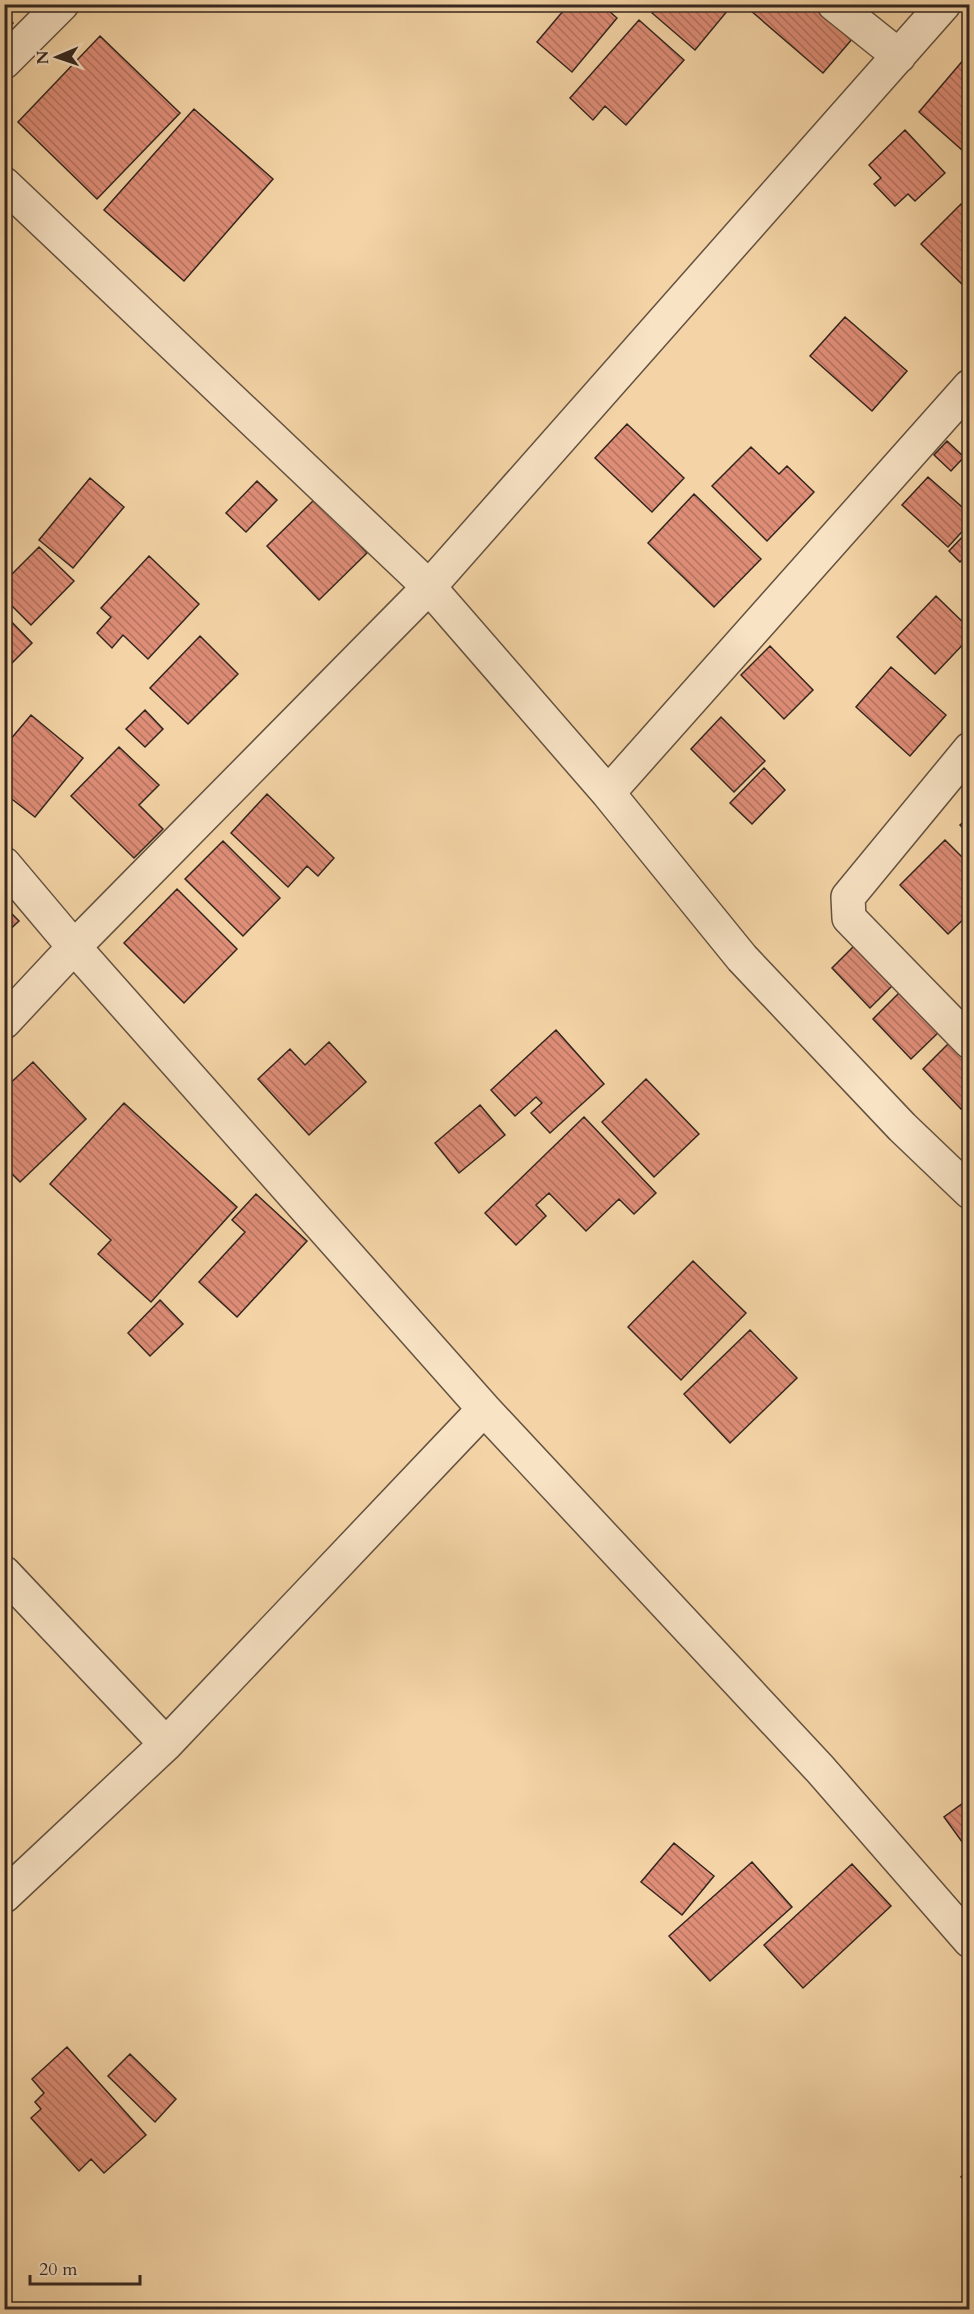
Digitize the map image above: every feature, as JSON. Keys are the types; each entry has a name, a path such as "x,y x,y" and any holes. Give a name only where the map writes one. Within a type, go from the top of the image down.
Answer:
{"street":[{"path":"4,62 62,4"},
{"path":"834,4 899,56"},
{"path":"4,1022 74,947 429,587 944,4"},
{"path":"4,184 429,587 608,793 742,958 902,1127 969,1192"},
{"path":"608,793 969,386"},
{"path":"969,749 848,897 849,918 969,1042"},
{"path":"4,864 74,947 484,1409 820,1769 969,1941"},
{"path":"4,1896 166,1743 484,1409"},
{"path":"4,1574 166,1743"}],"building":[{"path":"569,4 601,4 617,18 572,72 537,42"},
{"path":"659,4 733,4 695,50 652,13"},
{"path":"743,4 814,4 853,38 823,73"},
{"path":"4,16 13,23 4,32"},
{"path":"639,20 684,60 626,125 605,106 593,120 570,98"},
{"path":"100,36 180,113 97,199 18,122"},
{"path":"965,58 970,62 970,157 919,112"},
{"path":"194,109 273,179 184,281 104,210"},
{"path":"905,130 945,173 915,201 908,194 895,206 874,184 881,178 869,165"},
{"path":"961,204 970,213 970,292 921,244"},
{"path":"845,317 907,371 872,411 810,356"},
{"path":"627,424 684,478 652,512 595,458"},
{"path":"947,441 964,457 951,471 934,455"},
{"path":"751,447 779,474 787,466 814,492 767,541 712,486"},
{"path":"928,477 970,514 970,523 948,547 902,505"},
{"path":"90,478 124,507 73,568 39,540"},
{"path":"257,481 277,500 246,532 226,513"},
{"path":"694,494 761,559 714,607 648,543"},
{"path":"315,499 367,553 319,600 267,546"},
{"path":"968,531 970,552 960,562 949,551"},
{"path":"39,547 74,581 31,625 4,598 4,582"},
{"path":"149,556 199,604 148,659 123,635 112,648 97,633 111,617 101,608"},
{"path":"936,596 970,629 970,637 935,674 897,637"},
{"path":"4,614 32,643 4,671"},
{"path":"200,636 238,674 188,724 150,688"},
{"path":"770,646 813,690 784,719 741,675"},
{"path":"891,667 946,715 910,756 856,707"},
{"path":"145,710 163,729 145,747 126,729"},
{"path":"31,715 83,758 35,817 4,793 4,747"},
{"path":"721,717 765,761 734,792 691,749"},
{"path":"119,747 159,785 139,805 163,829 134,858 71,796"},
{"path":"764,768 785,790 752,824 730,803"},
{"path":"267,794 334,858 318,876 307,866 288,887 231,833"},
{"path":"970,816 970,835 960,825"},
{"path":"945,840 970,865 970,913 948,934 900,885"},
{"path":"223,841 280,898 243,936 185,879"},
{"path":"177,889 237,949 184,1003 124,943"},
{"path":"4,906 19,921 4,935"},
{"path":"861,939 899,979 870,1008 832,968"},
{"path":"902,990 941,1030 911,1059 873,1019"},
{"path":"556,1030 604,1084 550,1133 531,1113 542,1103 536,1097 515,1116 491,1090"},
{"path":"952,1040 970,1059 970,1101 961,1109 923,1069"},
{"path":"329,1042 366,1082 309,1135 258,1079 290,1049 305,1065"},
{"path":"33,1062 86,1119 20,1182 4,1166 4,1089"},
{"path":"646,1079 699,1134 654,1177 602,1122"},
{"path":"124,1103 237,1207 151,1302 98,1254 111,1240 50,1184"},
{"path":"480,1105 505,1135 459,1173 435,1143"},
{"path":"584,1117 656,1193 634,1214 619,1199 586,1231 549,1193 536,1205 546,1216 516,1245 485,1213"},
{"path":"256,1194 307,1241 237,1317 199,1282 245,1232 232,1220"},
{"path":"693,1261 746,1313 681,1380 628,1327"},
{"path":"160,1300 183,1324 150,1356 128,1333"},
{"path":"750,1330 797,1378 730,1443 684,1394"},
{"path":"970,1798 970,1849 968,1850 944,1817"},
{"path":"674,1843 714,1876 682,1915 641,1882"},
{"path":"752,1862 792,1907 710,1981 669,1936"},
{"path":"852,1864 891,1906 803,1988 764,1945"},
{"path":"67,2047 146,2135 104,2173 91,2159 79,2171 31,2118 41,2109 35,2102 44,2093 32,2079"},
{"path":"130,2054 176,2099 155,2122 108,2076"},
{"path":"970,2167 970,2184 961,2177"}]}
